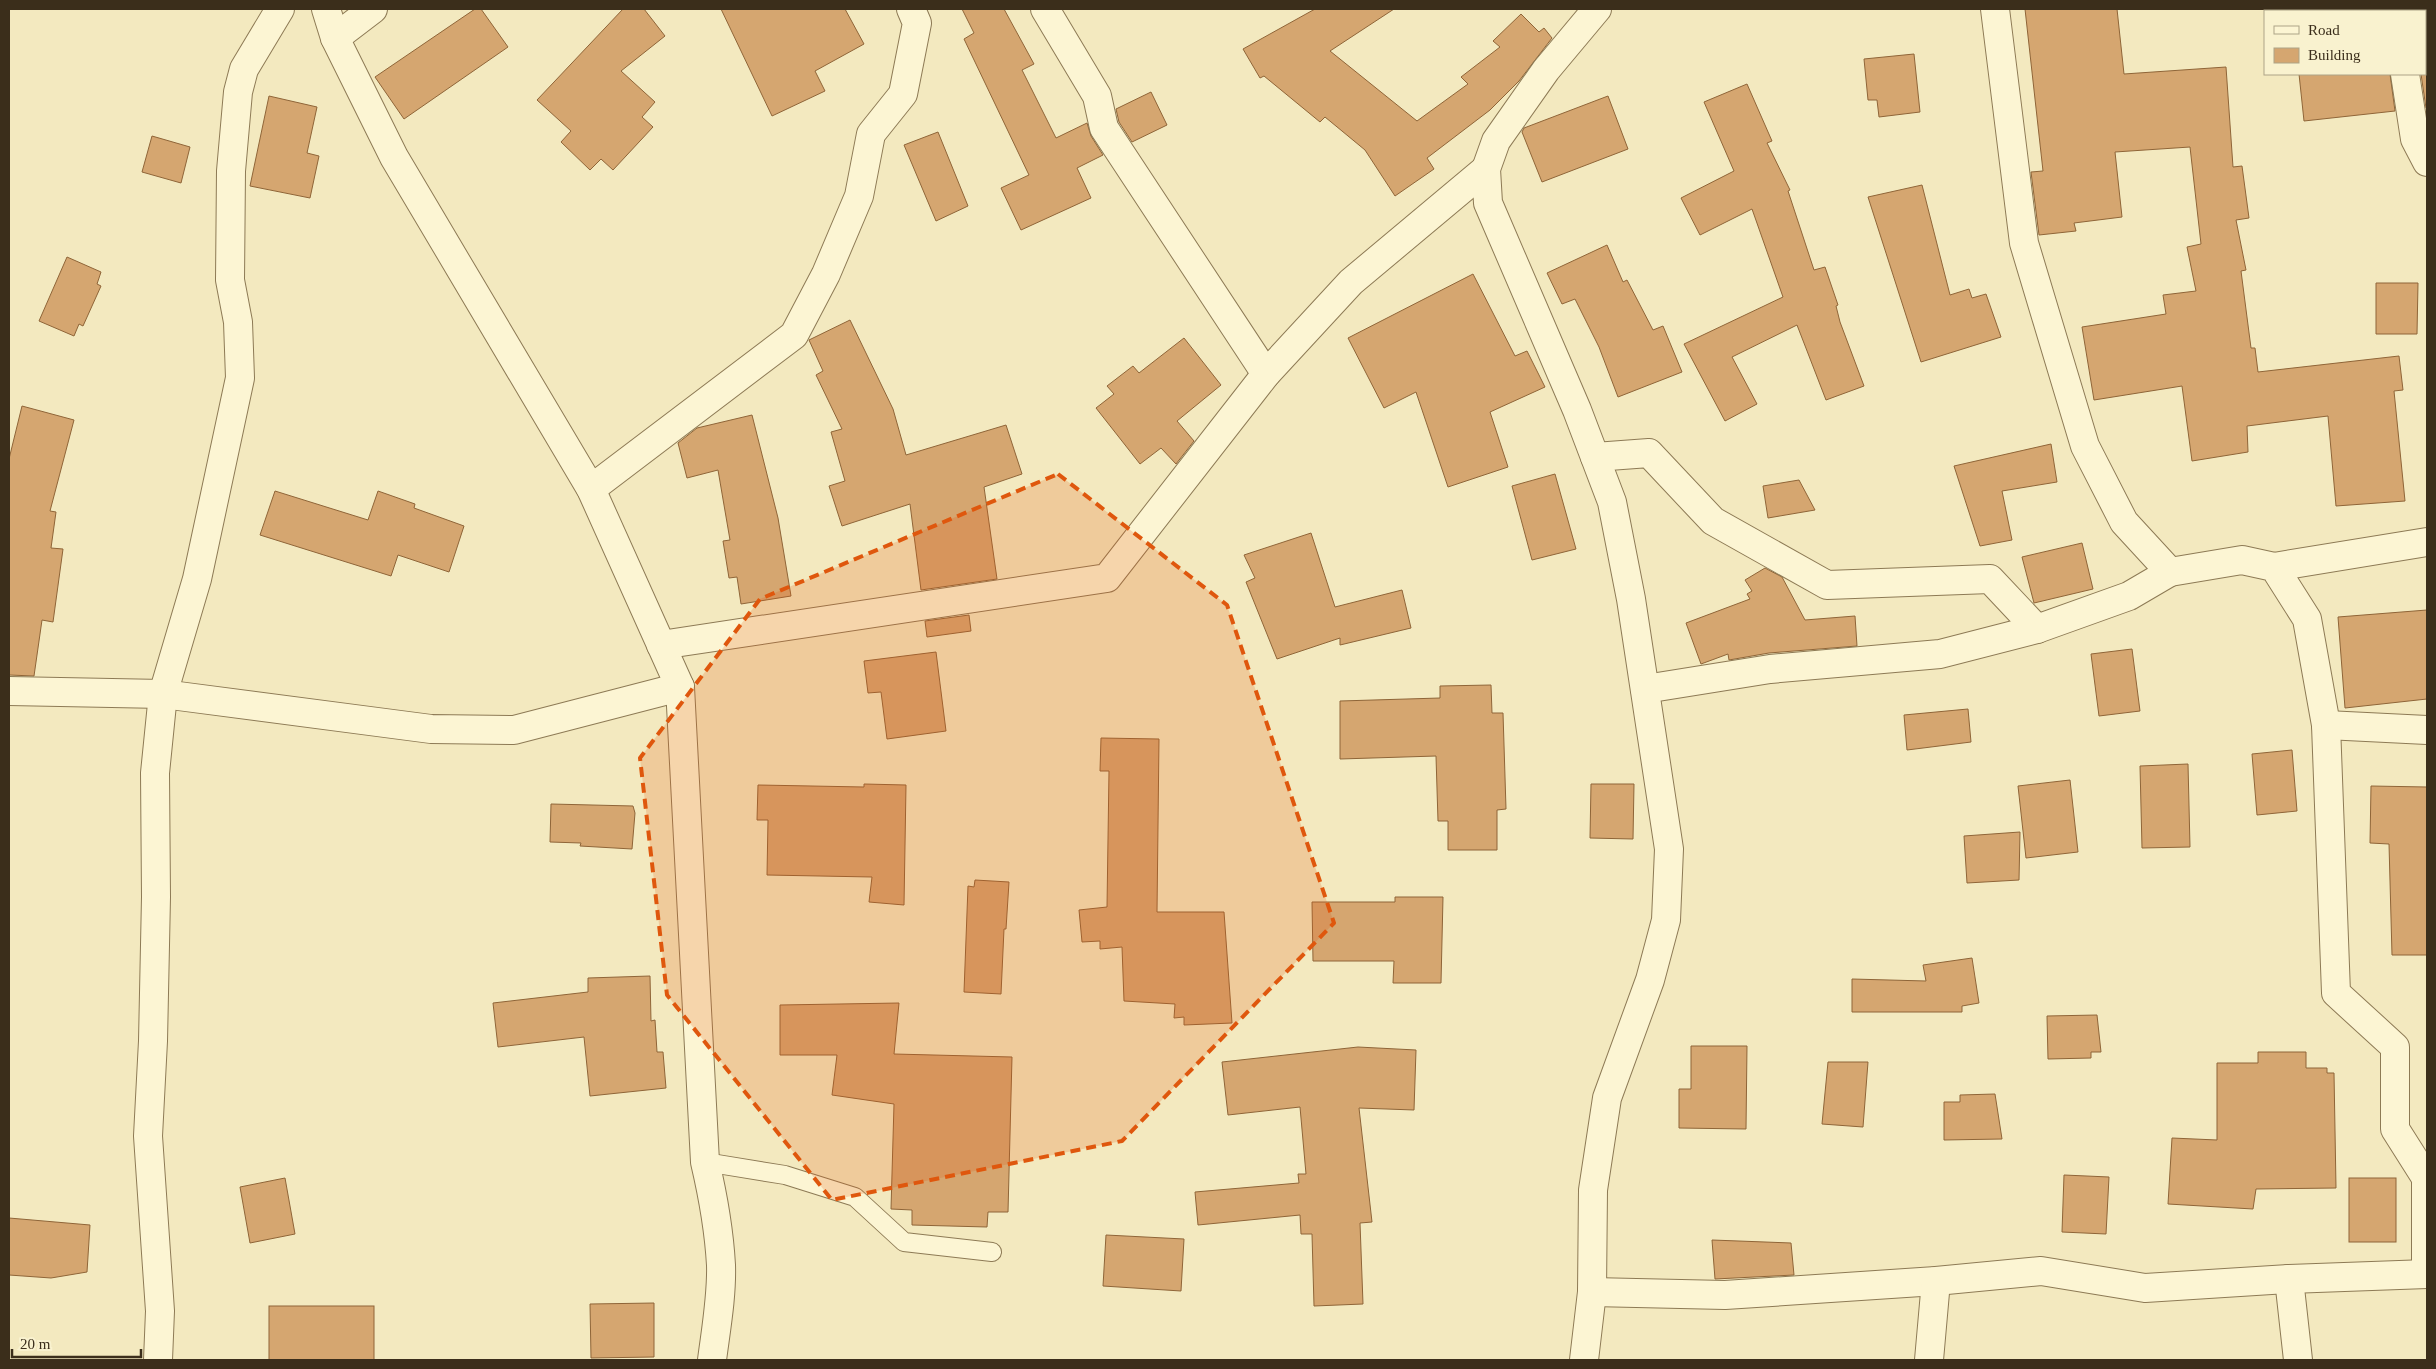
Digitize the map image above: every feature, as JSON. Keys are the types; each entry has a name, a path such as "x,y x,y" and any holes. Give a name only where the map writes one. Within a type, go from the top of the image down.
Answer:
{"street":[{"path":"158,1360 160,1311 148,1136 154,1003 156,897 155,773 163,694 197,579 240,378 238,322 230,280 230,171 238,92 244,69 280,9"},
{"path":"326,9 335,38 394,157 591,488 680,687 705,1162 716,1215 721,1266 718,1317 712,1360"},
{"path":"335,38 374,9"},
{"path":"591,488 794,335 826,274 859,196 871,134 903,94 917,23 911,9"},
{"path":"1045,9 1097,96 1104,128 1266,374"},
{"path":"1584,1360 1592,1292 1593,1190 1607,1098 1650,980 1666,920 1669,849 1631,600 1612,502 1540,320 1488,203 1486,169 1496,141 1546,70 1597,9"},
{"path":"1995,9 2024,243 2085,446 2124,522 2170,572"},
{"path":"2405,75 2415,139 2427,162"},
{"path":"661,645 1107,578 1266,374 1351,282 1486,169"},
{"path":"1595,457 1649,453 1714,520 1827,584 1990,579 2037,629"},
{"path":"1645,689 1770,669 1940,654 2037,629 2129,596 2170,572 2242,560 2274,568 2427,542"},
{"path":"1592,1292 1724,1295 1936,1281 2041,1271 2145,1288 2289,1279 2426,1274 2426,1178 2394,1129 2394,1047 2336,993 2326,725 2307,619 2274,568"},
{"path":"9,690 163,694 431,729 514,730 680,687"},
{"path":"2326,725 2427,730"},
{"path":"2289,1279 2298,1360"},
{"path":"1929,1360 1936,1281"}],"lane":[{"path":"705,1162 785,1175 855,1197 904,1242 992,1252"}],"highlighted area":[{"path":"1058,474 1227,605 1334,923 1122,1141 832,1200 667,995 640,758 760,599"}],"building":[{"path":"475,9 481,9 508,47 404,119 375,77"},
{"path":"623,9 644,9 665,36 621,71 655,102 642,117 653,127 613,170 601,159 590,170 561,142 571,131 537,100"},
{"path":"721,9 845,9 864,44 815,71 825,91 772,116"},
{"path":"962,9 1004,9 1034,64 1022,70 1056,138 1087,123 1091,136 1103,155 1077,168 1091,198 1021,230 1001,188 1029,175 964,39 974,33"},
{"path":"1315,9 1394,9 1330,51 1417,121 1468,84 1461,77 1500,47 1493,41 1521,14 1539,32 1544,28 1552,38 1519,81 1490,110 1427,158 1434,169 1395,196 1365,150 1325,117 1320,122 1264,76 1260,78 1243,49"},
{"path":"2025,9 2117,9 2124,74 2226,67 2233,167 2242,166 2249,218 2236,220 2246,270 2241,271 2251,348 2255,348 2258,372 2399,356 2403,390 2394,391 2405,501 2336,506 2328,416 2247,426 2248,452 2192,461 2182,386 2094,400 2082,327 2166,314 2163,295 2196,291 2187,247 2201,244 2190,147 2115,152 2122,217 2074,223 2076,231 2039,235 2031,172 2043,171"},
{"path":"1914,54 1920,112 1879,117 1877,100 1868,100 1864,59"},
{"path":"2427,74 2427,108 2421,75"},
{"path":"2299,75 2390,75 2395,111 2304,121"},
{"path":"1747,84 1772,141 1767,143 1790,190 1788,191 1814,270 1825,267 1838,305 1836,306 1840,322 1864,386 1826,400 1797,325 1732,357 1757,404 1725,421 1684,344 1783,297 1752,209 1700,235 1681,198 1734,171 1704,102"},
{"path":"1151,92 1167,125 1132,142 1119,122 1116,109"},
{"path":"269,96 317,107 307,153 319,156 310,198 250,186"},
{"path":"1608,96 1628,149 1542,182 1522,132 1524,128"},
{"path":"938,132 968,206 936,221 904,145"},
{"path":"152,136 190,147 181,183 142,172"},
{"path":"1922,185 1950,295 1969,289 1972,298 1986,294 2001,337 1921,362 1868,197"},
{"path":"1607,245 1623,282 1627,280 1653,330 1663,326 1682,372 1618,397 1599,347 1575,299 1562,304 1547,273"},
{"path":"67,257 101,272 97,284 101,286 83,326 79,324 74,336 39,321"},
{"path":"1473,274 1515,356 1527,351 1545,387 1490,412 1508,467 1448,487 1416,392 1384,408 1348,338"},
{"path":"2376,283 2418,283 2417,334 2376,334"},
{"path":"850,320 893,409 906,455 1006,425 1022,474 984,487 997,579 921,590 910,504 842,526 829,486 845,481 831,432 842,429 816,375 823,371 809,340"},
{"path":"1184,338 1221,385 1177,421 1194,441 1176,464 1161,448 1140,464 1096,408 1114,394 1107,386 1133,366 1139,373"},
{"path":"22,406 74,420 50,511 56,512 51,548 63,549 53,622 42,620 34,676 9,675 9,459"},
{"path":"752,415 778,518 791,596 741,604 737,577 729,578 723,541 730,540 718,470 687,478 678,443 697,428"},
{"path":"2051,444 2057,482 2002,491 2012,540 1980,546 1954,466"},
{"path":"1555,474 1576,549 1532,560 1512,486"},
{"path":"1799,480 1815,510 1768,518 1763,486"},
{"path":"275,491 368,520 378,491 415,504 414,508 464,526 449,572 398,555 391,576 260,535"},
{"path":"1311,533 1335,607 1402,590 1411,628 1340,645 1340,638 1277,659 1246,582 1255,578 1244,555"},
{"path":"2082,543 2093,589 2034,603 2022,557"},
{"path":"1765,568 1782,577 1805,620 1855,616 1857,646 1769,653 1729,660 1728,654 1701,664 1686,623 1750,599 1747,594 1752,591 1745,580"},
{"path":"2427,610 2427,699 2345,708 2338,617"},
{"path":"969,615 971,631 927,637 925,621"},
{"path":"2132,649 2140,711 2099,716 2091,654"},
{"path":"936,652 946,731 887,739 881,692 868,693 864,661"},
{"path":"1491,685 1492,713 1503,713 1506,809 1497,810 1497,850 1448,850 1448,821 1438,821 1436,756 1340,759 1340,701 1440,698 1440,686"},
{"path":"1968,709 1971,742 1907,750 1904,715"},
{"path":"1101,738 1159,739 1157,912 1224,912 1232,1023 1184,1025 1184,1017 1174,1018 1175,1004 1124,1001 1122,947 1100,949 1100,941 1082,942 1079,910 1107,907 1109,771 1100,771"},
{"path":"2292,750 2297,811 2257,815 2252,754"},
{"path":"2188,764 2190,847 2142,848 2140,766"},
{"path":"2070,780 2078,852 2026,858 2018,786"},
{"path":"864,784 906,785 904,905 869,902 872,877 767,875 768,820 757,820 758,785 864,787"},
{"path":"1591,784 1634,784 1633,839 1590,838"},
{"path":"2371,786 2427,787 2427,955 2392,955 2389,844 2370,843"},
{"path":"551,804 633,806 635,813 632,849 580,846 581,843 550,842"},
{"path":"2020,832 2019,880 1967,883 1964,836"},
{"path":"975,880 1009,882 1006,929 1004,929 1001,994 964,992 968,886 974,887"},
{"path":"1395,897 1443,897 1441,983 1393,983 1394,961 1313,961 1312,902 1395,902"},
{"path":"1972,958 1979,1003 1962,1006 1962,1012 1852,1012 1852,979 1926,981 1923,965"},
{"path":"650,976 651,1021 655,1020 657,1052 663,1052 666,1088 590,1096 584,1037 498,1047 493,1003 588,992 588,978"},
{"path":"899,1003 894,1054 1012,1057 1008,1212 988,1212 987,1227 912,1225 912,1210 891,1209 894,1104 832,1095 837,1055 780,1055 780,1005"},
{"path":"2097,1015 2101,1052 2091,1052 2091,1058 2048,1059 2047,1016"},
{"path":"1691,1046 1747,1046 1746,1129 1679,1128 1679,1089 1691,1089"},
{"path":"1358,1047 1416,1050 1414,1110 1359,1108 1372,1222 1360,1223 1363,1304 1314,1306 1312,1234 1301,1234 1300,1215 1198,1225 1195,1192 1299,1183 1298,1174 1306,1174 1300,1107 1228,1115 1222,1062"},
{"path":"2258,1052 2306,1052 2306,1068 2327,1068 2327,1073 2334,1073 2336,1188 2256,1189 2253,1209 2168,1204 2172,1138 2217,1140 2217,1063 2258,1063"},
{"path":"1828,1062 1868,1062 1863,1127 1822,1124"},
{"path":"1995,1094 2002,1139 1944,1140 1944,1102 1960,1102 1960,1095"},
{"path":"2064,1175 2109,1177 2106,1234 2062,1232"},
{"path":"285,1178 295,1234 250,1243 240,1187"},
{"path":"2349,1178 2396,1178 2396,1242 2349,1242"},
{"path":"9,1218 90,1225 87,1272 51,1278 9,1275"},
{"path":"1106,1235 1184,1239 1181,1291 1103,1286"},
{"path":"1712,1240 1791,1243 1794,1275 1715,1279"},
{"path":"654,1303 654,1357 591,1358 590,1304"},
{"path":"269,1306 374,1306 374,1360 269,1360"}]}
